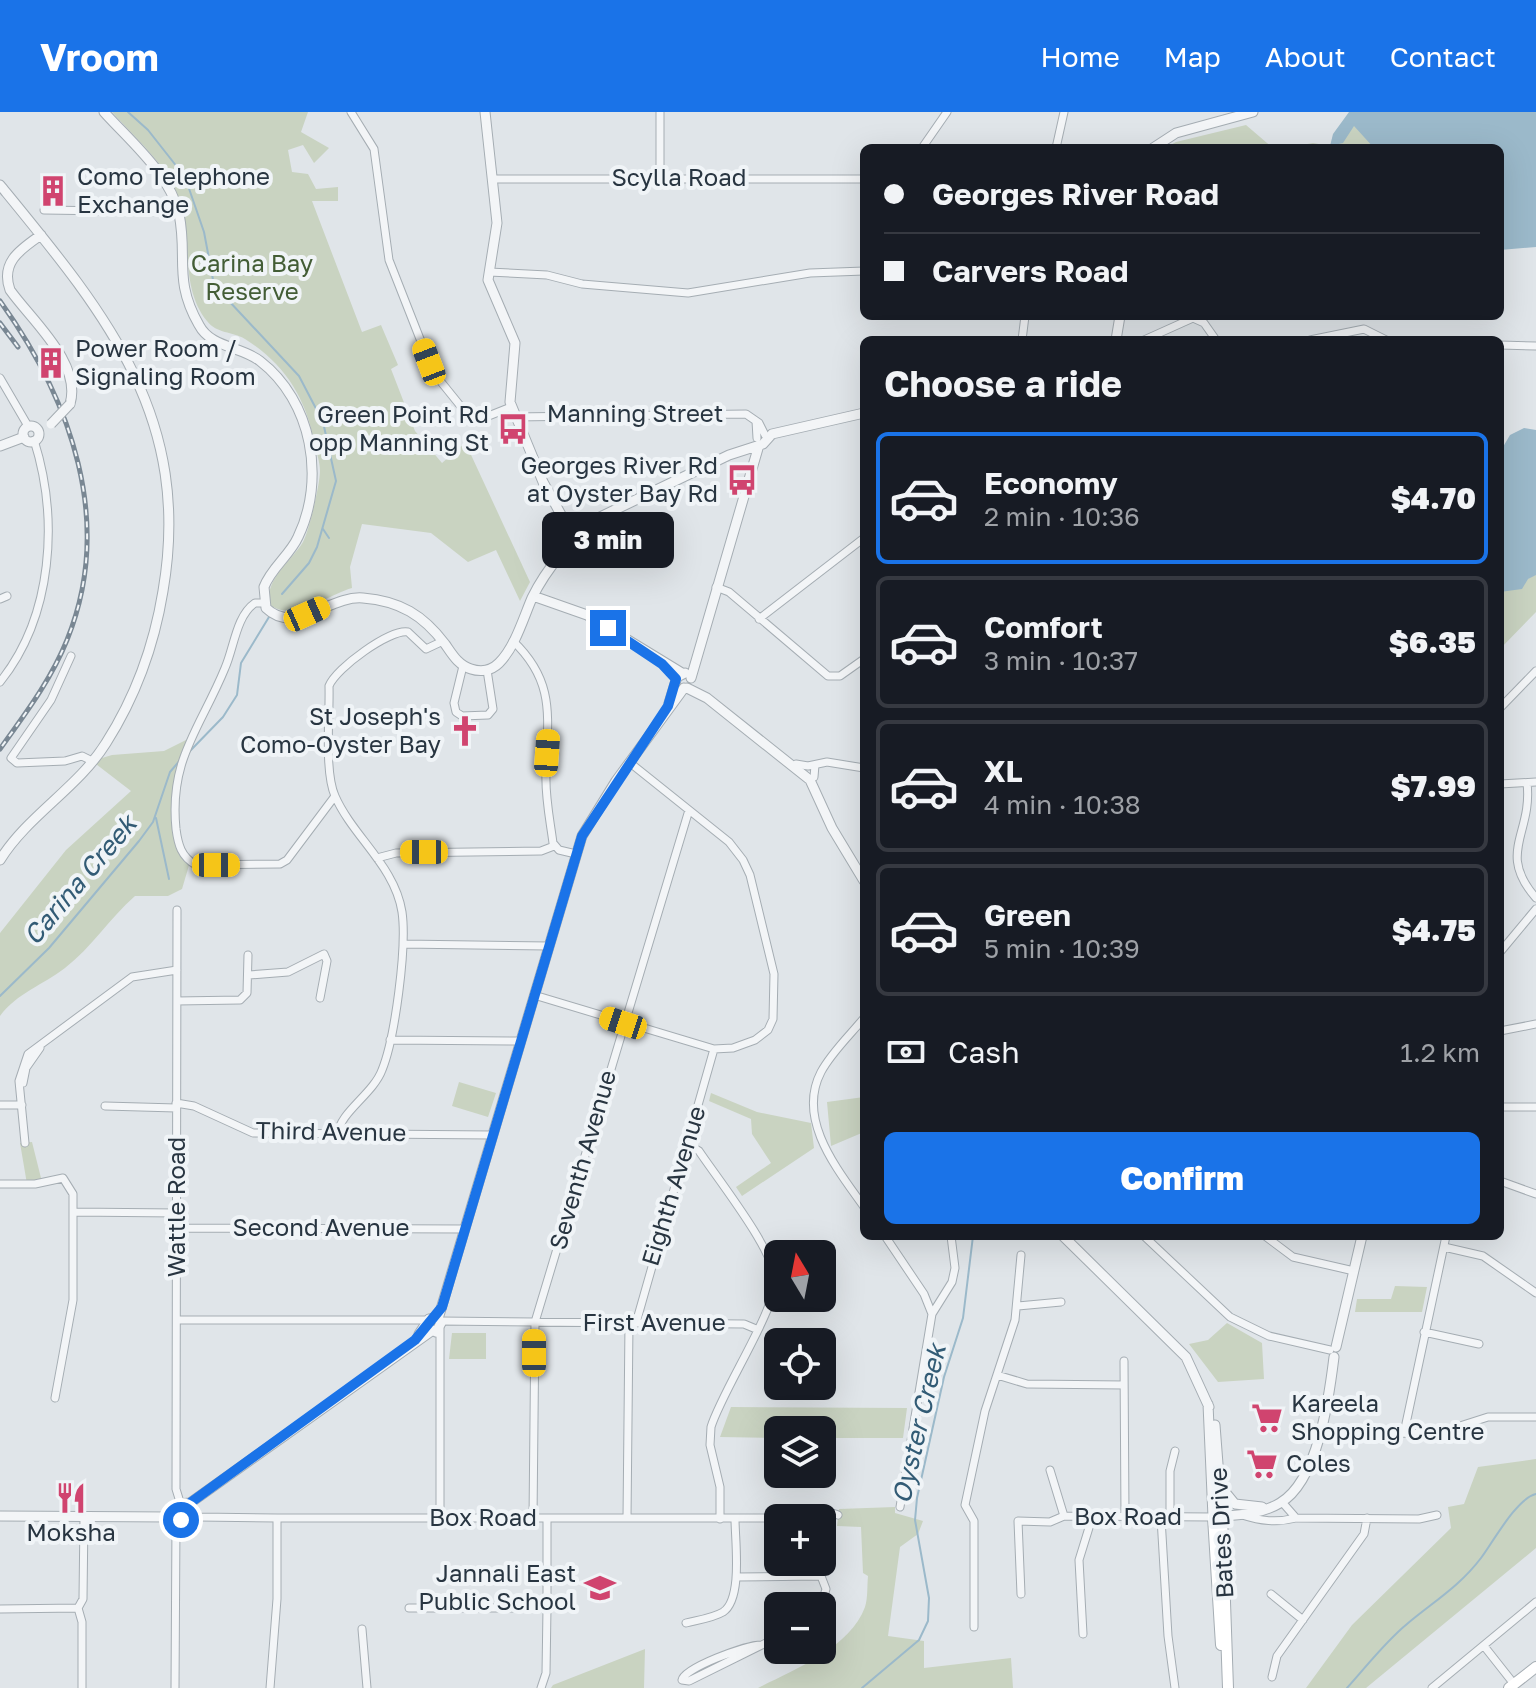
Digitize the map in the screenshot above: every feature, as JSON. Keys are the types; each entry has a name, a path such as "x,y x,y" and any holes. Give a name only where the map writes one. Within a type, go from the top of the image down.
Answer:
{"main road":[{"name":"Bates Drive","path":"1218,1517 1228,1688"},
{"path":"1512,1686 1536,1667"}],"street":[{"path":"104,112 160,176 178,212 182,283 199,326 211,339 250,353 272,373 296,404 312,455 312,481 300,533 266,581 264,603 271,613 288,619 341,601 376,599 411,610 463,666 487,670 500,663 533,596 575,540 608,513 760,440 860,414"},
{"name":"Manning Street","path":"351,112 374,149 386,250 433,372 471,419 512,412 739,414 756,419 760,440"},
{"path":"485,112 497,230 489,272 490,287 515,343 512,412 563,523 575,540"},
{"path":"660,112 660,178"},
{"path":"925,144 947,112"},
{"path":"1057,144 1064,112"},
{"path":"1159,144 1176,133 1253,112"},
{"name":"Scylla Road","path":"493,179 860,179"},
{"path":"0,185 88,295 128,362 152,416 167,481 167,568 153,642 124,713 92,761 0,860"},
{"path":"44,210 178,212"},
{"path":"0,446 51,424 70,404 73,390 69,370 10,290 6,279 10,260 41,235"},
{"path":"489,272 547,275 582,284 688,293 810,273 860,271"},
{"path":"1153,336 1189,320"},
{"path":"1197,320 1204,323 1213,336"},
{"path":"1330,336 1364,329 1378,336"},
{"path":"1504,345 1536,346"},
{"path":"0,378 31,433 46,505 47,564 26,637 0,682"},
{"path":"440,1518 441,1347 438,1322 464,1229 588,822 684,680 697,649 760,440"},
{"path":"729,455 745,458 751,469"},
{"path":"759,619 860,541"},
{"path":"716,587 729,592 828,676 840,676 860,662"},
{"path":"533,596 587,615 662,664 813,784 827,818 860,874"},
{"path":"264,603 255,603 242,617 226,667 195,728 178,772 173,799 177,840 185,857 196,865 284,863 335,796"},
{"path":"338,1134 342,1120 369,1094 382,1070 390,1040 403,944 402,913 395,887 335,796 331,778 329,686 332,678 347,663 401,631 408,632 426,649 443,641"},
{"path":"513,641 538,669 547,707 546,776 554,846"},
{"path":"71,656 51,700 11,758 17,763 65,761 82,756 92,761"},
{"path":"463,666 454,703 456,712 462,716 488,715 493,709 487,670"},
{"path":"1504,704 1536,671"},
{"path":"780,758 796,764 814,777"},
{"path":"534,995 714,1049 745,1045 762,1036 771,1024 775,986 764,930 743,860 729,842 629,762"},
{"path":"796,764 827,762 860,767"},
{"path":"815,765 814,777 839,837"},
{"path":"1504,784 1532,782 1516,865 1521,880 1536,898"},
{"name":"Seventh Avenue","path":"533,1518 535,1322 689,810"},
{"path":"377,858 396,853 541,851 554,846 576,854"},
{"path":"1504,947 1536,909"},
{"name":"Wattle Road","path":"177,910 176,1489 186,1506"},
{"path":"403,944 549,946"},
{"path":"249,975 288,972 326,950 320,998"},
{"path":"177,1001 240,1000 247,993 248,955"},
{"path":"25,1143 19,1081 28,1054 138,974 177,970"},
{"path":"860,1023 821,1072 815,1092 816,1122 828,1155 860,1201"},
{"path":"1504,1030 1536,1024"},
{"path":"390,1040 520,1041"},
{"name":"Eighth Avenue","path":"627,1518 632,1323 714,1049"},
{"path":"0,1105 22,1105"},
{"name":"Third Avenue","path":"105,1106 194,1106 253,1133 492,1135"},
{"path":"1504,1107 1536,1107"},
{"path":"687,1144 699,1151 772,1263 774,1292 711,1427 710,1445 720,1487 720,1519"},
{"path":"0,1184 35,1184 63,1178 73,1194 73,1300 55,1398"},
{"path":"1504,1182 1536,1194"},
{"path":"73,1212 177,1213"},
{"name":"Second Avenue","path":"177,1228 464,1229"},
{"path":"888,1240 924,1294 932,1314"},
{"path":"900,1507 932,1314 952,1282 956,1253 952,1240"},
{"name":"Bates Drive","path":"1067,1240 1186,1357 1208,1404 1218,1439 1218,1517"},
{"path":"1148,1240 1230,1317 1269,1336 1333,1351"},
{"path":"1270,1240 1288,1255 1354,1274"},
{"path":"1279,1504 1306,1475 1318,1434 1333,1351 1348,1299 1353,1294 1361,1240"},
{"path":"1404,1433 1445,1240"},
{"path":"1444,1247 1483,1256 1536,1293"},
{"path":"974,1627 974,1521 966,1512 985,1411 1018,1306 1021,1255"},
{"path":"1018,1306 1061,1302"},
{"name":"First Avenue","path":"177,1320 744,1324 756,1329"},
{"path":"406,1320 417,1327 415,1340"},
{"path":"175,1688 174,1519 186,1506 438,1322"},
{"path":"1424,1332 1479,1344"},
{"path":"1124,1361 1125,1518"},
{"path":"997,1375 1027,1384 1124,1385"},
{"name":"Bates Drive","path":"1208,1404 1218,1517"},
{"path":"1318,1434 1451,1431 1488,1417 1536,1417"},
{"path":"1170,1518 1170,1467 1175,1451"},
{"path":"1050,1470 1064,1516"},
{"path":"1220,1487 1235,1504 1279,1504 1296,1518"},
{"name":"Box Road","path":"1021,1594 1018,1521 1050,1522 1064,1516 1218,1517 1279,1504"},
{"name":"Box Road","path":"186,1506 199,1517 764,1518"},
{"name":"Box Road","path":"1240,1514 1262,1521 1296,1518 1419,1519 1437,1515"},
{"path":"0,1516 174,1519"},
{"path":"82,1688 82,1622 78,1608 83,1599 84,1517"},
{"path":"270,1688 277,1599 277,1518"},
{"path":"541,1688 546,1673 547,1518"},
{"path":"1083,1634 1079,1560 1092,1518"},
{"path":"1161,1518 1168,1636 1175,1688"},
{"path":"1272,1677 1277,1656 1364,1534 1367,1518"},
{"path":"686,1623 728,1608 734,1597 735,1519"},
{"path":"736,1577 821,1576 825,1592"},
{"path":"1271,1594 1303,1620"},
{"path":"1432,1688 1536,1602"},
{"path":"0,1609 78,1608"},
{"path":"409,1608 547,1608"},
{"path":"362,1629 367,1688"},
{"path":"761,1645 749,1645 689,1671 682,1680 689,1681 764,1644"},
{"path":"1484,1646 1512,1686"}],"green space":[{"name":"Carina Bay Reserve","path":"112,112 308,112 301,132 329,148 314,163 303,145 288,150 292,172 308,174 316,189 338,187 338,201 312,201 362,332 381,325 398,365 391,369 415,431 442,463 474,435 466,444 530,582 520,601 496,550 468,562 431,533 362,524 350,567 352,588 299,609 278,609 269,604 271,586 303,542 314,507 320,471 310,425 291,382 282,370 245,339 211,325 198,308 190,277 183,213 174,186 159,163"},
{"path":"1354,115 1386,144 1331,144 1337,129"},
{"path":"1246,125 1268,144 1172,144"},
{"path":"1536,575 1536,612 1504,645 1504,591"},
{"path":"190,738 178,772 177,840 190,862 182,889 168,896 135,896 75,960 14,1001 0,1016 0,933 66,850 131,791 92,761 112,755 164,751"},
{"path":"459,1082 496,1093 488,1117 452,1106"},
{"path":"711,1093 757,1112 811,1123 814,1148 742,1196 736,1187 771,1163 752,1134 751,1119 709,1101"},
{"path":"860,1098 860,1134 831,1146 827,1102"},
{"path":"32,1142 42,1182 27,1184 20,1143"},
{"path":"1395,1286 1427,1287 1422,1312 1355,1312 1357,1299 1391,1299"},
{"path":"1227,1323 1262,1343 1264,1379 1218,1382 1189,1344 1208,1340"},
{"path":"452,1333 486,1333 486,1359 449,1359"},
{"path":"731,1407 907,1408 903,1438 836,1438 836,1416 764,1416 764,1438 720,1437"},
{"path":"1536,1459 1536,1548 1366,1688 1306,1688 1352,1625 1451,1528 1448,1507 1464,1504 1478,1467"},
{"path":"895,1507 895,1513 923,1521 918,1534 900,1547 888,1636 924,1641 924,1668 1011,1658 1013,1688 758,1688 805,1664 836,1664 836,1644 858,1622 865,1607 868,1576 863,1573 861,1527 837,1526 839,1509"},
{"path":"645,1649 644,1688 551,1688 553,1685"}],"water":[{"path":"1349,112 1536,112 1536,247 1504,250 1504,144 1370,144 1354,126 1343,143 1330,144 1333,134"},
{"path":"1524,428 1536,430 1536,575 1528,579 1522,589 1504,591 1504,445 1510,435"}],"waterway":[{"name":"Carina Creek","path":"128,112 148,130 185,177 204,232 214,285 299,376 323,422 336,481 317,547 309,563 282,594"},
{"path":"323,529 329,538"},
{"name":"Carina Creek","path":"189,752 223,717 237,695 241,663 269,617"},
{"name":"Carina Creek","path":"0,996 49,948 139,841 153,822 170,772 181,759"},
{"path":"156,818 169,879"},
{"name":"Oyster Creek","path":"862,1688 919,1640 928,1621 929,1598 915,1520 917,1498 944,1377 963,1318 973,1240"},
{"path":"1347,1688 1399,1631 1464,1577 1513,1512 1536,1494"}],"railway":[{"path":"0,301 47,379 65,421 78,463 86,507 87,551 81,596 61,655 0,749"},
{"path":"0,323 18,347"}],"place":[{"name":"Como Telephone Exchange","path":"53,191"},
{"name":"Power Room / Signaling Room","path":"51,363"},
{"name":"Green Point Rd opp Manning St","path":"513,429"},
{"name":"Georges River Rd at Oyster Bay Rd","path":"742,480"},
{"name":"St Joseph's Como-Oyster Bay","path":"465,731"},
{"name":"Kareela Shopping Centre","path":"1267,1418"},
{"name":"Coles","path":"1262,1464"},
{"name":"Moksha","path":"71,1498"},
{"name":"Jannali East Public School","path":"600,1588"}],"route":[{"path":"181,1520 190,1511 190,1503 415,1340 428,1320 442,1307 582,836 588,822 668,706 674,688 676,679 662,664 608,628"}]}
